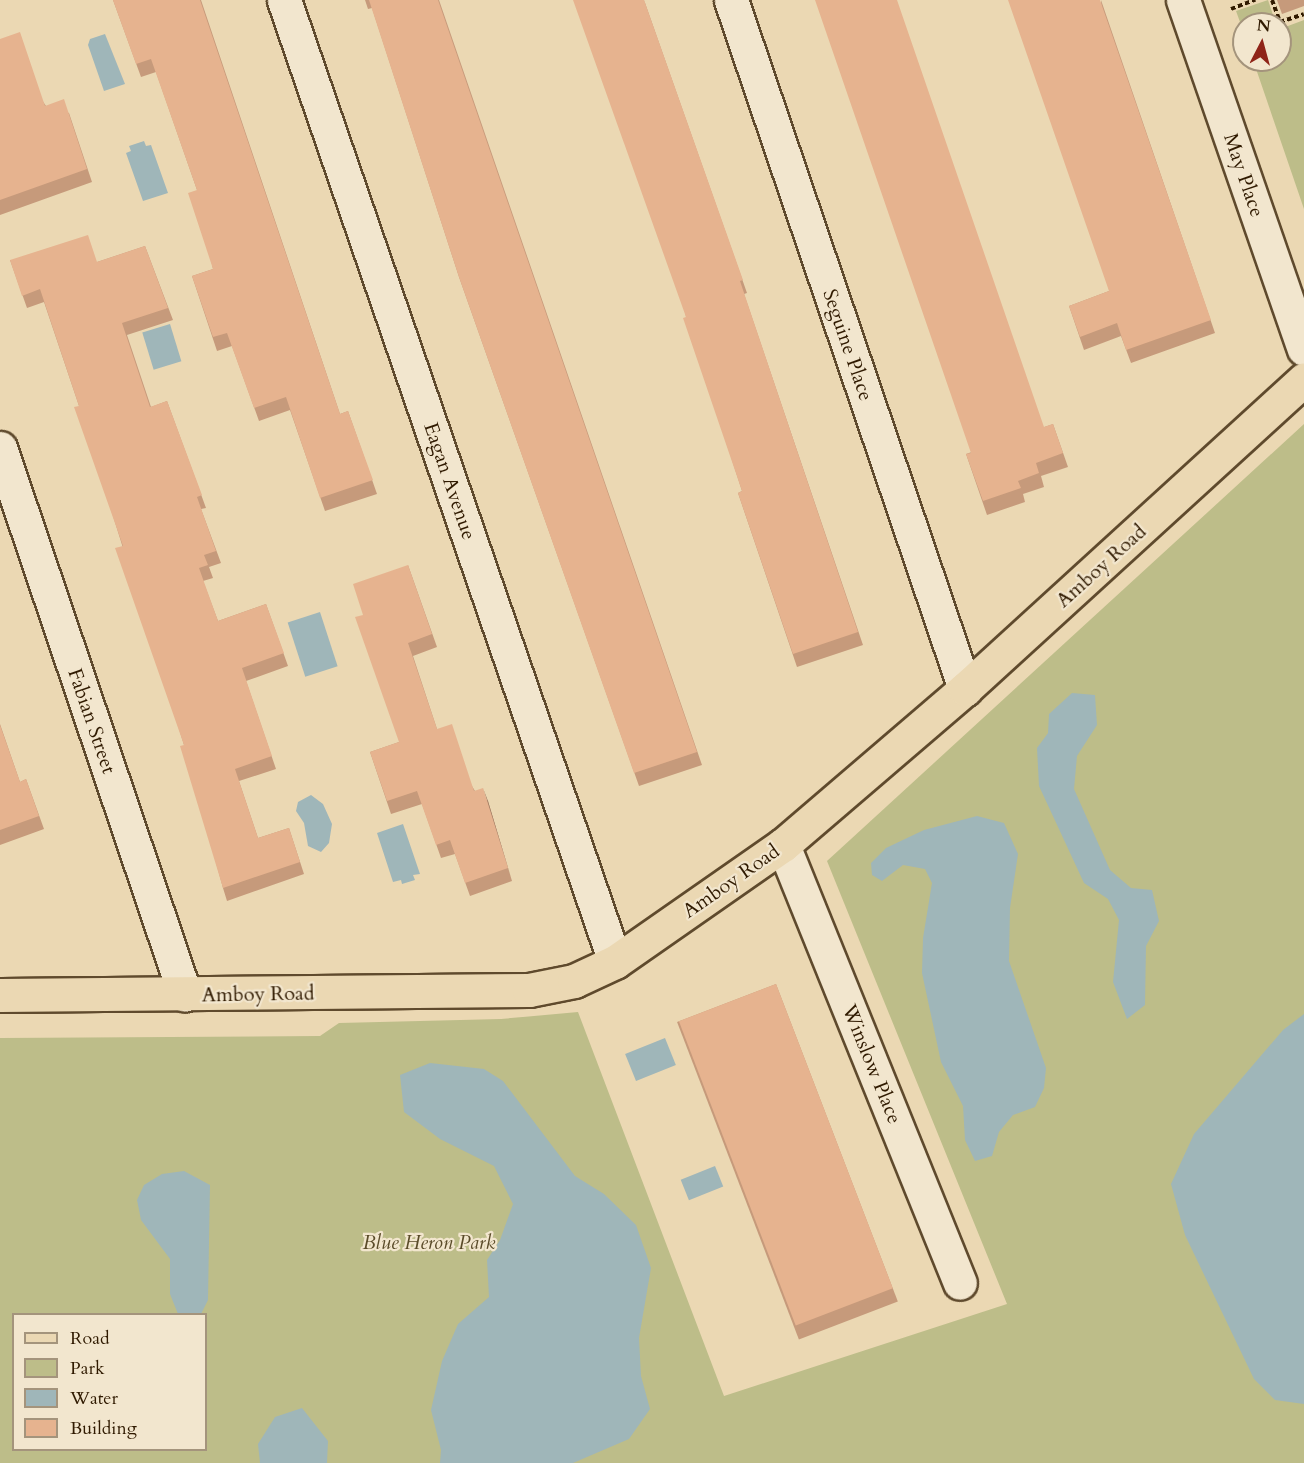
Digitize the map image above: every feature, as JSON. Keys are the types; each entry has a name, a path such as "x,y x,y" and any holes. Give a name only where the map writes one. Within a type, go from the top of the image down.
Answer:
{"main road":[{"name":"Amboy Road","path":"0,995 529,990 574,981 615,962 783,845 965,689 1304,380"}],"street":[{"name":"Eagan Avenue","path":"284,0 615,962"},
{"name":"Seguine Place","path":"731,0 965,689"},
{"name":"May Place","path":"1183,0 1304,350"},
{"name":"Fabian Street","path":"0,448 185,995"},
{"name":"Winslow Place","path":"783,845 960,1283"}],"path":[{"path":"1231,9 1255,0"},
{"path":"1272,0 1280,22 1304,14"}],"green space":[{"path":"1268,0 1272,12 1236,12"},
{"path":"1304,20 1304,209 1257,72 1292,72 1292,24"},
{"name":"Blue Heron Park","path":"1304,424 1304,1463 0,1463 0,1038 320,1036 339,1023 501,1019 578,1012 724,1396 1007,1304 827,861"}],"water":[{"path":"105,34 125,84 104,91 88,45 90,39"},
{"path":"144,141 146,146 151,145 168,193 143,201 126,153 131,151 129,146"},
{"path":"170,324 181,361 154,370 142,332"},
{"path":"320,612 338,666 305,677 288,623"},
{"path":"1072,693 1095,695 1097,725 1077,756 1074,789 1110,870 1131,888 1152,890 1159,921 1146,946 1145,1005 1127,1019 1113,982 1119,920 1108,899 1084,883 1039,786 1037,748 1048,733 1049,714"},
{"path":"311,795 323,804 332,824 329,843 321,852 308,846 304,823 296,811 298,802"},
{"path":"977,816 1004,823 1018,854 1010,908 1009,961 1046,1068 1044,1088 1035,1107 1013,1115 999,1132 992,1156 975,1161 965,1140 963,1106 941,1062 922,973 923,938 932,883 925,869 903,865 882,881 872,875 871,863 886,848 924,830"},
{"path":"403,824 420,874 413,875 415,880 402,884 401,880 393,882 377,833"},
{"path":"1304,1014 1304,1404 1275,1400 1254,1379 1185,1235 1171,1184 1194,1134 1283,1030"},
{"path":"665,1038 676,1065 636,1081 625,1054"},
{"path":"430,1063 484,1069 503,1081 575,1176 604,1194 636,1225 651,1268 639,1338 641,1376 650,1409 629,1439 573,1463 440,1463 441,1450 431,1410 442,1361 458,1324 489,1297 487,1260 500,1240 513,1204 494,1166 440,1139 404,1112 400,1075"},
{"path":"715,1166 723,1186 689,1200 681,1180"},
{"path":"184,1171 210,1185 208,1300 202,1313 178,1313 170,1294 170,1259 141,1220 137,1200 144,1185 162,1174"},
{"path":"302,1408 328,1441 327,1463 260,1463 258,1444 275,1417"}],"building":[{"path":"113,0 200,0 340,414 348,411 373,480 320,498 286,397 254,408 227,333 213,337 192,276 213,269 188,193 197,190 151,59 136,64"},
{"path":"369,0 438,0 697,752 634,773 459,277"},
{"path":"573,0 644,0 743,280 740,281 858,632 793,654 738,493 742,491 683,318 686,317"},
{"path":"815,0 897,0 1044,427 1053,424 1063,453 1036,463 1039,473 1018,481 1021,488 983,501 966,454 971,453"},
{"path":"1008,0 1100,0 1211,320 1126,350 1117,323 1080,337 1069,306 1109,291"},
{"path":"20,32 45,106 64,99 87,169 0,200 0,39"},
{"path":"88,235 97,262 145,246 168,308 122,323 150,407 167,401 202,495 197,497 216,551 204,555 208,565 199,568 218,621 266,604 284,653 242,668 272,756 235,769 258,838 289,828 300,862 223,888 180,746 184,745 115,548 123,546 74,407 79,406 40,289 22,296 10,260"},
{"path":"408,565 432,634 408,643 437,729 452,724 474,791 483,788 508,868 465,883 450,840 436,845 417,791 387,801 370,752 399,742 355,617 363,615 353,584"},
{"path":"0,725 20,782 26,779 39,816 0,830"},
{"path":"776,984 893,1288 796,1326 679,1021"}]}
